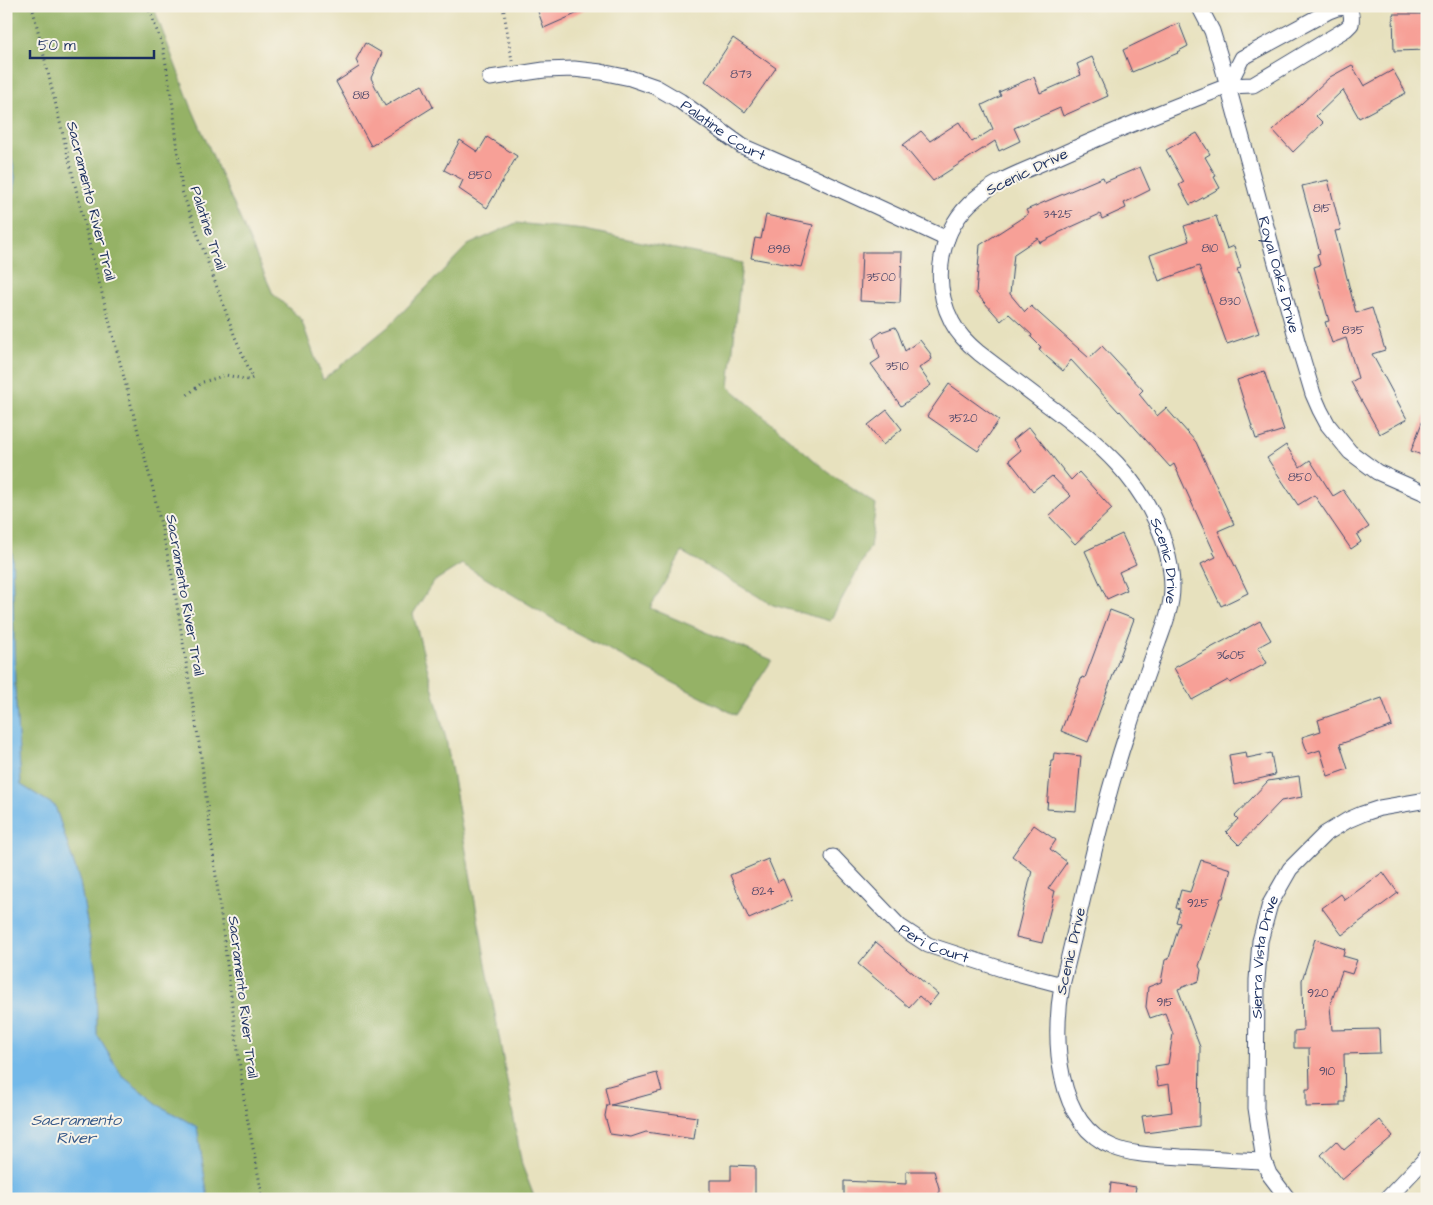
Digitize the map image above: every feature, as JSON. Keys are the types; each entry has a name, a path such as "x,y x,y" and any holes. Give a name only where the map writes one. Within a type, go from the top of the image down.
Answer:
{"street":[{"name":"Royal Oaks Drive","path":"1199,6 1212,31 1298,344 1313,394 1320,410 1328,425 1350,452 1377,472 1427,494"},
{"name":"Scenic Drive","path":"1228,86 1242,58 1329,11 1346,7 1350,10 1351,24 1346,29 1253,85 1228,86 1139,121 994,185 968,204 952,226 940,264 940,277 946,307 961,336 979,353 1079,428 1115,460 1127,474 1142,495 1162,537 1168,556 1173,584 1166,620 1115,770 1062,985 1057,1039 1062,1076 1073,1107 1090,1132 1113,1147 1140,1154 1264,1161"},
{"name":"Palatine Court","path":"490,78 544,70 574,69 630,78 656,87 680,100 742,146 947,239"},
{"name":"Sierra Vista Drive","path":"1288,1199 1269,1174 1264,1161 1256,1108 1257,980 1260,941 1270,904 1290,869 1325,834 1348,820 1380,808 1427,800"},
{"name":"Peri Court","path":"833,857 899,926 916,938 944,950 1005,970 1062,985"},
{"path":"1387,1199 1427,1157"}],"path":[{"name":"Sacramento River Trail","path":"32,6 91,251 153,488 174,580 200,749 245,1107 263,1199"},
{"name":"Palatine Trail","path":"148,6 163,46 173,106 182,191 235,337 253,378 248,380 226,375 202,382 186,396"},
{"path":"503,6 514,74"}],"green space":[{"path":"6,6 153,6 191,106 273,294 301,319 323,380 388,327 468,245 516,223 585,230 742,263 729,387 828,472 876,505 870,547 830,621 773,605 682,552 650,608 772,660 736,715 573,631 462,564 433,582 413,614 446,739 522,1165 535,1199 208,1199 197,1127 160,1106 122,1076 97,1035 96,973 80,883 55,806 21,785 15,691 12,553 6,532 6,240 10,226 15,177 6,124"}],"water":[{"path":"6,124 15,177 10,226 6,240"},
{"name":"Sacramento River","path":"6,532 12,553 15,691 21,785 55,806 80,883 96,973 97,1035 122,1076 160,1106 197,1127 208,1199 6,1199"}],"building":[{"path":"536,6 594,6 544,28"},
{"path":"1393,14 1426,14 1427,50 1394,51"},
{"path":"1179,23 1188,46 1178,53 1132,72 1123,50"},
{"path":"733,38 776,68 745,112 705,81"},
{"path":"365,43 382,53 371,78 385,106 422,84 433,107 371,146 336,82 359,67 356,60"},
{"path":"1092,57 1108,96 1063,116 1060,108 1014,128 1020,141 999,151 995,141 933,181 903,145 921,131 930,141 959,122 972,142 993,129 982,105 1001,96 999,92 1034,77 1040,93 1081,75 1077,64"},
{"path":"1352,65 1364,86 1393,70 1406,93 1359,118 1343,90 1316,116 1323,123 1293,152 1273,130 1330,77"},
{"path":"1197,133 1210,154 1205,157 1216,176 1214,177 1220,188 1190,205 1179,185 1184,182 1166,150"},
{"path":"487,137 517,156 487,208 459,189 463,180 444,170 460,140 478,152"},
{"path":"1140,167 1150,190 1124,203 1126,208 1102,219 1100,214 1040,243 1038,238 1014,254 1010,294 1025,312 1031,306 1089,358 1102,346 1143,390 1139,394 1157,416 1166,408 1196,442 1234,524 1218,531 1248,593 1221,606 1201,564 1216,557 1174,464 1170,467 1071,360 1063,371 1039,350 1041,347 1031,337 1032,335 1009,314 1001,321 976,293 980,245 1028,214 1026,210 1103,177 1105,182"},
{"path":"1328,180 1341,230 1335,231 1356,313 1372,308 1385,350 1372,354 1407,419 1380,434 1351,382 1358,378 1346,338 1332,343 1325,322 1329,321 1314,267 1320,265 1317,254 1320,253 1302,186"},
{"path":"766,215 813,225 801,267 751,258 755,238 761,239"},
{"path":"1216,216 1227,249 1234,246 1241,268 1237,269 1259,333 1227,344 1199,266 1159,281 1150,255 1189,241 1184,226"},
{"path":"862,252 902,252 900,303 860,301"},
{"path":"895,327 905,351 920,340 930,353 932,359 919,368 931,385 901,406 871,364 880,358 873,338 881,332"},
{"path":"1264,371 1284,430 1256,439 1237,380"},
{"path":"949,384 999,420 978,451 927,416"},
{"path":"887,410 902,429 883,445 868,425"},
{"path":"1427,413 1427,457 1411,451"},
{"path":"1029,427 1071,480 1079,472 1112,509 1075,544 1049,516 1071,496 1052,476 1033,491 1009,460 1021,450 1013,440"},
{"path":"1286,445 1300,467 1310,460 1333,496 1343,490 1369,527 1357,535 1361,542 1351,549 1314,495 1298,505 1267,458"},
{"path":"1122,534 1136,564 1119,572 1127,590 1107,599 1085,551"},
{"path":"1110,610 1134,619 1088,742 1061,731 1082,677 1085,678"},
{"path":"1260,621 1271,640 1258,647 1267,663 1230,683 1228,680 1192,700 1174,668"},
{"path":"1382,698 1392,726 1340,744 1348,769 1328,776 1320,750 1308,754 1302,737 1321,731 1318,720"},
{"path":"1246,752 1247,758 1271,753 1275,775 1234,785 1229,755"},
{"path":"1054,753 1081,756 1076,811 1047,809 1051,761 1053,761"},
{"path":"1299,776 1302,797 1281,801 1239,845 1226,832 1238,819 1235,816 1268,781"},
{"path":"1034,825 1056,840 1050,849 1067,862 1048,889 1055,891 1042,943 1016,937 1032,871 1012,856"},
{"path":"768,859 778,882 783,879 792,900 749,919 730,875"},
{"path":"1201,860 1231,869 1199,966 1201,970 1199,981 1178,989 1200,1047 1199,1126 1145,1133 1142,1116 1172,1112 1169,1084 1158,1086 1155,1066 1168,1064 1173,1034 1165,1013 1150,1018 1146,1007 1148,987 1161,982 1165,960 1169,958 1180,923 1176,922 1180,909 1176,908 1181,890 1190,892"},
{"path":"1383,872 1398,893 1342,935 1322,908 1341,894 1345,900"},
{"path":"1315,939 1345,949 1343,956 1357,960 1352,974 1342,971 1330,1006 1332,1030 1379,1029 1380,1053 1344,1054 1345,1102 1340,1102 1340,1106 1306,1107 1306,1089 1310,1089 1309,1048 1294,1048 1294,1031 1303,1030 1302,980"},
{"path":"876,942 938,994 929,1005 919,996 909,1007 858,964"},
{"path":"657,1073 662,1091 611,1105 697,1117 694,1139 646,1132 631,1137 610,1134 605,1116 607,1105 609,1105 605,1087"},
{"path":"1380,1120 1393,1136 1342,1180 1321,1155 1336,1141 1344,1150"},
{"path":"731,1165 755,1166 755,1199 710,1199 710,1180 731,1180"},
{"path":"906,1171 934,1171 939,1188 939,1199 844,1199 844,1181 906,1184"},
{"path":"1111,1183 1136,1187 1134,1199 1109,1199"}]}
